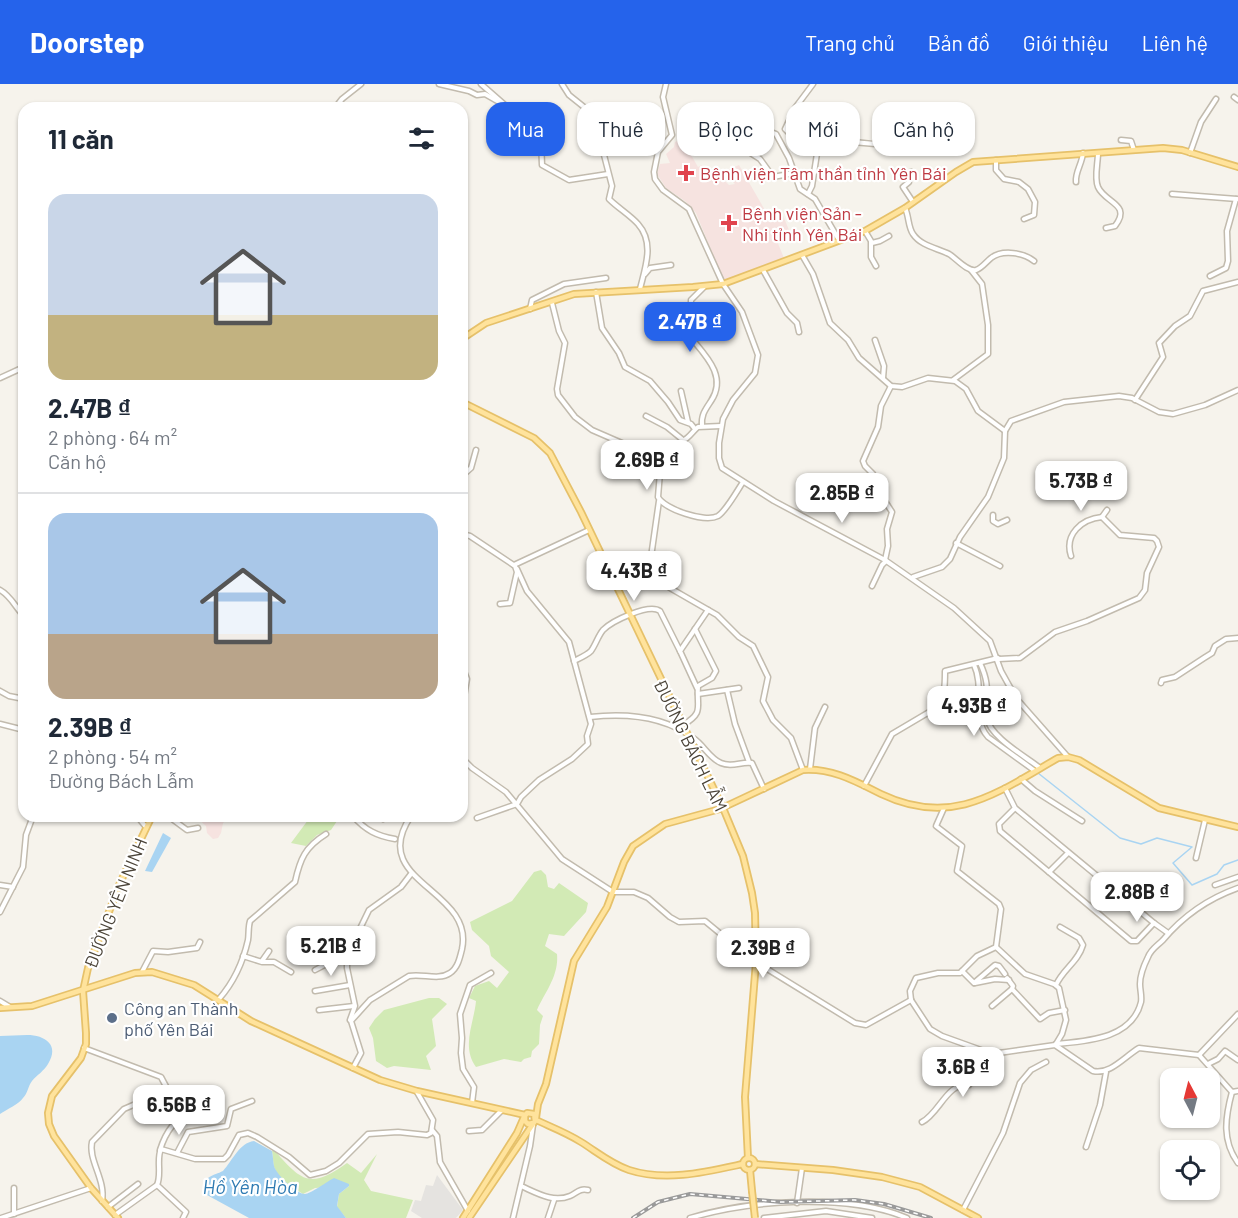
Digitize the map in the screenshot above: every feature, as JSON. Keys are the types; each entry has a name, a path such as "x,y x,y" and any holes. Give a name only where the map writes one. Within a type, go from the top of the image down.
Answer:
{"main road":[{"path":"468,335 486,323 574,294 693,288 723,284 865,231 905,208 973,162 1162,148 1190,153 1238,167"},
{"name":"ĐƯỜNG BÁCH LẪM","path":"468,405 534,438 550,453 723,808 743,856 753,893 756,962 745,1097 748,1158"},
{"path":"463,1218 469,1216 535,1120 538,1104 546,1084 574,961 607,907 633,846 665,824 723,808 803,770 810,769 841,774 898,802 929,808 958,807 1005,788 1058,758 1068,757 1079,760 1159,808 1238,827"},
{"name":"ĐƯỜNG YÊN NINH","path":"84,1048 86,1018 83,991 93,952 119,885 148,822"},
{"path":"0,1008 32,1006 142,972 152,972 194,985 251,1021 380,1080 417,1091 526,1115 533,1113 535,1120"},
{"path":"84,1048 81,1058 52,1096 48,1113 49,1124 54,1136 91,1188 117,1216"},
{"path":"469,1216 526,1115 538,1104"},
{"path":"526,1115 527,1123 535,1120 580,1140 627,1169 646,1174 696,1174 742,1164 748,1158 753,1160 754,1164"},
{"path":"742,1164 745,1169 750,1170"},
{"path":"754,1164 833,1170 882,1177 920,1187 978,1218"},
{"path":"754,1164 750,1170 755,1218"}],"street":[{"path":"340,102 361,84"},
{"path":"439,84 477,95 485,94 499,102"},
{"path":"482,84 508,108 529,135 541,140 542,165 569,180 608,174"},
{"path":"562,84 569,95 584,107 603,130 604,155 612,186 610,200 639,225 647,242 648,252 640,289"},
{"path":"666,84 663,97 672,135 658,152 654,176 663,190 690,208 723,284 742,312 758,360 755,373 725,413 721,426 720,463 724,470 886,560 954,608 987,637 1016,698 1068,757"},
{"path":"800,102 813,84"},
{"path":"1190,153 1201,122 1216,99"},
{"path":"774,133 789,158 800,189 815,199 839,240"},
{"path":"1121,141 1131,141 1134,150"},
{"path":"1076,183 1075,176 1082,163 1083,153"},
{"path":"1098,153 1098,185 1102,193 1118,207 1120,213 1120,219 1115,226 1106,228"},
{"path":"754,156 773,177 794,172"},
{"path":"808,194 812,186 817,156"},
{"path":"996,159 996,170 1004,179 1019,182 1028,189 1034,199 1034,215 1024,219"},
{"path":"911,172 908,175 909,182 903,187 914,202"},
{"path":"1172,194 1237,199 1227,231 1228,261 1226,268 1210,276"},
{"path":"905,208 912,232 918,240 950,255 970,269 983,287 988,325 988,354 953,380"},
{"path":"865,231 872,243 871,257 876,266"},
{"path":"872,243 880,242 889,236"},
{"path":"970,269 979,269 991,258 1002,254 1022,255 1034,261"},
{"path":"802,255 814,277 831,325 848,340 859,358 891,386 902,387 928,378 953,380 966,389 980,413 1005,431"},
{"path":"642,277 650,268 671,265"},
{"path":"763,270 787,313 797,323 799,332"},
{"path":"530,309 532,300 561,285 606,278"},
{"path":"1135,400 1162,357 1159,343 1175,326 1190,316 1201,292 1207,288 1238,282"},
{"path":"702,426 702,414 714,395 717,378 715,369 690,333 691,300 704,287"},
{"path":"596,292 602,328 626,368 650,381 680,420 688,422 695,429"},
{"path":"552,303 559,331 566,345 557,385 558,395 575,417 587,427 661,460"},
{"path":"875,340 884,366 883,378"},
{"path":"0,378 18,370"},
{"path":"872,586 886,560 887,529 892,512 880,495 873,474 864,466 863,461 878,427 882,406 891,386"},
{"path":"912,577 945,565 950,559 956,543 988,497 1004,458 1005,431 1011,421 1064,402 1119,396 1135,400 1159,412 1173,414 1210,403 1238,390"},
{"path":"681,391 688,422"},
{"path":"646,416 684,440"},
{"path":"653,574 651,557 659,500 661,460 672,446 684,440 695,429 702,426 721,426"},
{"path":"468,471 471,468 476,450"},
{"path":"659,500 664,505 695,516 705,518 718,516 743,482"},
{"path":"1071,555 1068,547 1070,538 1076,529 1092,518 1102,517 1107,510"},
{"path":"993,515 993,521 998,524 1007,520"},
{"path":"864,786 892,734 940,704 945,689 945,671 998,658 1020,658 1052,633 1087,621 1143,595 1148,571 1159,549 1158,543 1154,538 1120,535 1102,517"},
{"path":"515,567 589,530"},
{"path":"470,536 515,567 527,591 569,642 591,724 587,736 588,744 572,759 539,780 517,804 477,818"},
{"path":"956,543 1000,566"},
{"path":"609,572 620,563 639,566 670,588 717,615 739,637 753,646 768,677 763,701 773,720 791,738 803,770"},
{"path":"500,604 510,603 515,567"},
{"path":"0,590 9,596 18,608"},
{"path":"574,661 590,651 599,635 608,626 646,609 657,609 680,651 697,692"},
{"path":"680,651 708,610"},
{"path":"682,726 694,718 698,712 699,685 714,676 716,669 695,629"},
{"path":"1161,683 1162,680 1175,677 1212,653 1215,645 1226,639 1238,638"},
{"path":"980,663 988,686 987,716 990,728 1041,768"},
{"path":"974,665 980,686 982,731 1035,771"},
{"path":"697,692 739,688"},
{"path":"727,690 735,724 749,762 755,766 764,789"},
{"path":"0,691 18,698"},
{"path":"810,769 815,728 825,707"},
{"path":"590,717 632,715 673,726 697,741 719,763 733,766 749,762"},
{"path":"0,724 18,728"},
{"path":"468,764 503,790 517,804 562,859 613,892 634,892 648,898 679,922 705,921 756,962 855,1023 866,1025 911,1000"},
{"path":"1021,779 1035,791 1082,821"},
{"path":"1005,788 1015,808 1168,933"},
{"path":"944,808 936,826 963,846 957,871 999,904 1001,909 996,947"},
{"path":"1015,808 999,824 1000,831 1131,941 1137,941 1154,923"},
{"path":"1196,858 1204,820"},
{"path":"0,912 24,864 26,835 31,822"},
{"path":"142,822 146,826"},
{"path":"177,822 188,830 198,828"},
{"path":"359,822 370,832 395,839"},
{"path":"351,1023 353,1017 364,1005 406,978 417,975 442,976 450,973 456,966 463,941 460,924 443,901 411,874 402,859 400,843 408,822"},
{"path":"219,999 233,981 243,956 249,937 250,921 295,882 296,871 305,852 315,840 326,834"},
{"path":"1049,872 1068,853"},
{"path":"353,1068 361,1053 351,1023 350,1016 355,1006 347,959 367,912 401,886 411,874"},
{"path":"1215,885 1238,877"},
{"path":"0,885 13,886"},
{"path":"996,947 977,956 962,971 916,978 910,991 911,1000 930,1029 942,1036 992,1054 1091,1041 1116,1033 1128,1024 1138,1010 1142,999 1141,977 1148,957 1168,933 1197,907 1219,894 1238,888"},
{"path":"1056,985 1077,959 1083,945 1078,938 1060,927"},
{"path":"142,972 153,951 196,948 200,942"},
{"path":"996,947 1025,974 1056,985 1061,993 1065,1010 1064,1029 1055,1044"},
{"path":"262,962 269,951"},
{"path":"243,956 262,962 274,962 291,972"},
{"path":"315,970 340,957 347,959"},
{"path":"974,983 995,965 999,966 1013,986 1012,989 1040,1019 1049,1013 1065,1010"},
{"path":"962,971 974,983 980,984 1007,977"},
{"path":"472,1102 474,1087 466,1077 462,1066 460,1014 470,985 491,973"},
{"path":"315,991 350,985"},
{"path":"992,1006 1012,989"},
{"path":"0,1001 11,1008"},
{"path":"319,1010 355,1006"},
{"path":"1200,1055 1238,1014"},
{"path":"1055,1044 1093,1071 1106,1071 1139,1048 1200,1055 1232,1092"},
{"path":"84,1048 126,1066 158,1076 164,1080 169,1092 168,1098 147,1099 124,1109 92,1142 92,1150 103,1186 102,1201"},
{"path":"922,1122 933,1114 951,1091 963,1084 969,1084 975,1076 985,1051"},
{"path":"1208,1064 1218,1059 1225,1051 1237,1057"},
{"path":"963,1210 1003,1133 1020,1083 1031,1070 1046,1062"},
{"path":"1086,1147 1100,1105 1106,1071"},
{"path":"159,1150 163,1149 195,1159 224,1159 239,1135 248,1133 281,1152 306,1173 316,1175 326,1172 339,1163 368,1134 398,1132 427,1135 432,1130 434,1120 417,1091"},
{"path":"1232,1092 1238,1091"},
{"path":"1232,1092 1225,1118 1225,1128 1229,1149 1238,1163"},
{"path":"177,1153 189,1132 228,1126 231,1109 252,1101"},
{"path":"469,1131 482,1130 503,1109"},
{"path":"117,1216 157,1185 159,1150 178,1118 190,1113"},
{"path":"513,1218 535,1120"},
{"path":"432,1130 437,1136 440,1162 469,1216"},
{"path":"797,1203 802,1168"},
{"path":"108,1207 138,1184"},
{"path":"157,1185 186,1212 183,1218"},
{"path":"521,1186 554,1200 583,1189 588,1190"},
{"path":"14,1188 14,1214"},
{"path":"1,1218 91,1188"},
{"path":"548,1218 554,1200"},
{"path":"690,1218 723,1210 797,1203 862,1205 888,1210 907,1218"},
{"path":"764,1218 826,1211 872,1218"}],"shaded area":[{"path":"677,141 677,156 692,156 698,167 702,165 705,171 720,176 729,185 735,184 723,172 739,165 766,212 782,213 791,235 777,241 784,258 728,280 723,279 696,213 685,201 666,188 657,174 660,164 670,163 666,154 674,147"},
{"path":"202,822 224,822 218,838 213,839 207,833 206,826"},
{"path":"437,1175 463,1210 456,1218 422,1218 411,1211 415,1200 421,1201 426,1185 433,1186"}],"green space":[{"path":"307,822 336,822 331,830 317,835 306,846 291,843"},
{"path":"541,870 546,875 548,887 554,889 559,883 588,903 586,912 564,936 549,934 545,946 557,954 556,970 537,1010 543,1016 539,1044 532,1051 531,1057 521,1062 504,1059 476,1067 469,1051 469,1043 476,1001 469,998 475,986 489,981 497,988 509,972 491,956 489,946 472,930 470,922 512,901 534,872"},
{"path":"429,998 439,998 447,1004 432,1019 436,1046 426,1056 431,1070 394,1066 387,1068 376,1061 373,1038 369,1028 375,1019 384,1010"},
{"path":"272,1151 275,1151 300,1175 316,1179 347,1163 361,1173 377,1154 364,1180 371,1191 413,1200 406,1218 346,1218 337,1207 339,1194 349,1186 315,1188 303,1194 286,1183 279,1175 274,1167"}],"water":[{"path":"163,833 171,838 152,872 145,871"},
{"path":"34,1035 49,1042 51,1057 32,1081 21,1100 0,1114 0,1036"},
{"name":"Hồ Yên Hòa","path":"254,1141 272,1151 274,1166 278,1174 301,1193 311,1192 334,1178 349,1184 339,1194 337,1206 346,1218 249,1218 207,1195 203,1189 208,1178 223,1171 240,1148"}],"waterway":[{"path":"984,704 987,725 1000,740"},
{"path":"1011,749 1026,762"},
{"path":"1038,773 1120,838 1141,844 1157,838 1192,847 1173,863 1192,885 1217,874 1224,865 1238,860"}],"railway":[{"path":"633,1218 658,1202 690,1194 781,1202 855,1200 884,1204 931,1218"}],"place":[{"name":"Bệnh viện Tâm thần tỉnh Yên Bái","path":"686,173"},
{"name":"Bệnh viện Sản - Nhi tỉnh Yên Bái","path":"729,223"},
{"name":"Công an Thành phố Yên Bái","path":"112,1018"}]}
